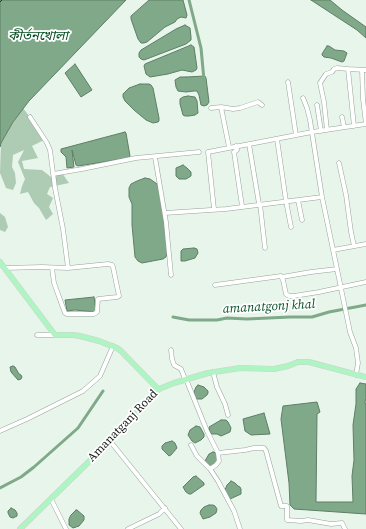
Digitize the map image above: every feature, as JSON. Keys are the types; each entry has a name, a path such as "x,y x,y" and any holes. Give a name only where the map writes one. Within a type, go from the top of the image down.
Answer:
{"main road":[{"path":"2,265 56,335 80,336 113,346 121,351 158,389"},
{"name":"Amanatganj Road","path":"20,529 110,441 158,389 174,382 213,372 240,368 274,369 304,362 366,377"}],"street":[{"path":"214,210 208,152 312,132 321,131 366,124 363,99 364,70 337,68 326,74 320,83 327,130"},
{"path":"348,69 354,126"},
{"path":"288,82 296,135"},
{"path":"303,98 308,108 322,197 336,269 350,332 355,342 358,354 356,375"},
{"path":"211,108 221,106 233,109 258,102 262,105"},
{"path":"318,105 321,131"},
{"path":"221,106 229,147"},
{"path":"30,117 50,150 68,268"},
{"path":"342,117 344,127"},
{"path":"277,139 286,201 292,227"},
{"path":"249,144 265,248"},
{"path":"236,146 237,150 234,152 242,206"},
{"path":"53,174 136,158 199,152"},
{"path":"155,156 165,213 171,276"},
{"path":"339,163 354,246"},
{"path":"165,213 214,210 322,197"},
{"path":"298,200 302,220"},
{"path":"333,250 366,244"},
{"path":"2,265 68,268 108,264 112,265 118,296 98,299 97,312 94,314 67,314 65,313 54,283 52,268"},
{"path":"215,285 336,269"},
{"path":"282,277 286,294 289,296 320,292 366,282"},
{"path":"37,335 56,335"},
{"path":"0,431 28,419 83,391 100,376 113,346"},
{"path":"170,350 174,365 181,369 218,453 219,461 210,469"},
{"path":"213,372 228,415"},
{"path":"110,441 181,529"},
{"path":"191,445 197,456 210,469 218,481 234,512 240,529"},
{"path":"218,453 264,448 281,506 287,506 287,520 308,520 331,524 342,523 345,529"},
{"path":"50,499 66,529"},
{"path":"128,529 159,514 165,508"}],"shaded area":[{"path":"23,108 46,139 32,146 38,158 22,161 24,169 42,170 51,177 62,173 69,183 50,187 47,194 53,198 49,207 53,214 46,220 28,192 20,194 25,179 18,162 24,150 13,155 12,167 15,173 16,183 13,190 6,188 0,173 1,143"},
{"path":"0,213 5,217 8,227 5,232 0,230"}],"water":[{"name":"কীর্তনখোলা","path":"0,0 126,0 29,101 13,122 0,147"},
{"path":"149,0 183,0 187,15 186,18 181,17 165,27 147,42 141,43 138,39 131,16"},
{"path":"311,0 330,0 366,27 366,38 357,30"},
{"path":"185,25 190,28 191,37 191,40 186,44 144,60 139,57 141,50"},
{"path":"191,45 194,47 196,70 192,72 182,70 150,77 146,74 145,64"},
{"path":"327,46 347,53 344,61 342,62 324,57 322,54"},
{"path":"75,64 92,90 81,97 65,73"},
{"path":"205,76 209,102 207,105 201,105 197,91 178,91 176,87 175,80 180,77"},
{"path":"140,84 149,84 153,88 159,118 158,122 153,123 146,120 125,101 123,97 123,94 129,88"},
{"path":"188,96 195,97 197,101 198,113 195,115 183,115 180,99"},
{"path":"125,132 130,156 128,158 78,166 76,165 72,150 74,167 67,168 66,157 61,152 61,149"},
{"path":"183,165 191,172 191,176 186,179 179,179 176,176 176,168"},
{"path":"145,178 150,179 157,184 161,196 167,254 163,259 142,263 135,257 132,204 129,197 129,188 131,184"},
{"path":"183,249 197,249 198,253 195,258 181,261 181,251"},
{"path":"94,297 95,312 75,310 67,311 65,300"},
{"path":"13,366 21,375 21,379 18,380 11,372 10,367"},
{"path":"360,383 366,384 366,514 294,509 290,505 289,483 281,419 283,406 317,402 320,412 317,414 316,502 353,502 353,425 356,404 356,389"},
{"path":"198,385 204,387 208,391 207,395 202,399 197,399 195,396 194,392"},
{"path":"264,413 270,434 251,435 245,431 243,419"},
{"path":"221,420 226,420 228,422 231,428 230,432 221,436 212,434 209,427"},
{"path":"196,426 200,427 204,437 195,443 188,435 190,430"},
{"path":"172,441 175,443 177,448 169,456 162,449 162,446 165,443"},
{"path":"213,452 218,456 217,462 211,467 205,461 209,454"},
{"path":"196,476 204,483 204,485 189,494 183,487"},
{"path":"231,481 240,487 241,494 230,499 225,490"},
{"path":"209,505 215,506 217,509 216,513 203,519 200,513 201,510"},
{"path":"11,508 17,513 17,516 13,518 10,517 8,513"},
{"path":"76,510 84,516 84,520 79,526 73,528 69,525 69,519"}],"waterway":[{"path":"189,0 201,48 204,80"},
{"name":"amanatgonj khal","path":"173,317 189,320 312,317 366,305"},
{"path":"0,488 21,477 78,428 103,391"}]}
